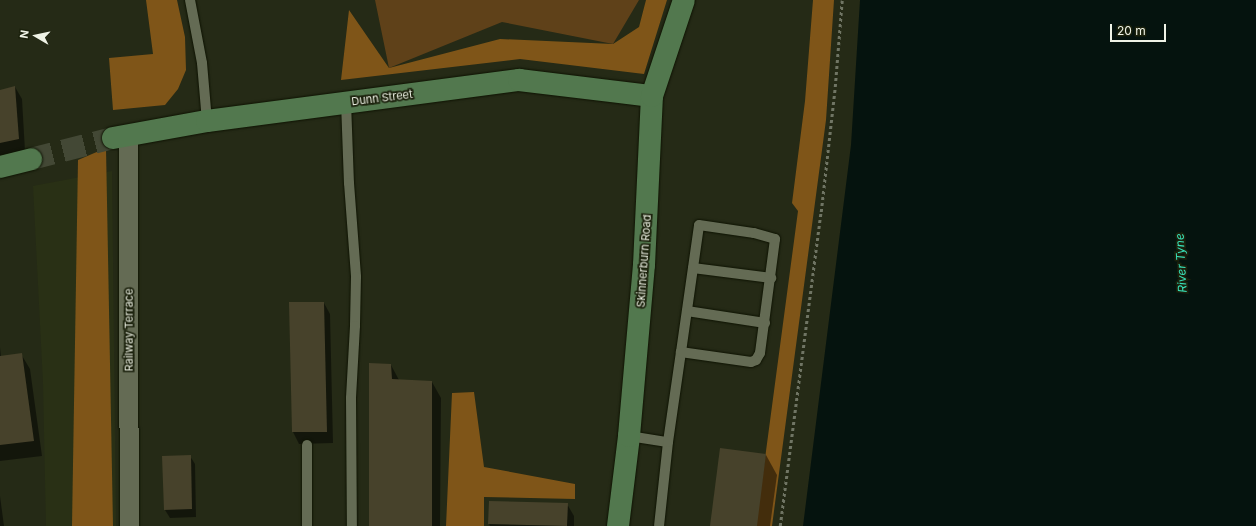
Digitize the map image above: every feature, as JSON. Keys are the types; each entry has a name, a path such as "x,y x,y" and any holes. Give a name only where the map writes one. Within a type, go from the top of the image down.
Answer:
{"street":[{"name":"Skinnerburn Road","path":"618,526 629,436 644,265 652,96 684,0"},
{"name":"Dunn Street","path":"120,136 206,121 519,80 652,96"},
{"name":"Railway Terrace","path":"120,136 129,526"},
{"path":"0,167 31,158"}],"lane":[{"path":"190,0 202,63 206,121"},
{"path":"346,102 349,183 356,277 351,398 352,526"},
{"path":"659,526 668,442 699,225 754,233 775,239 765,323 760,353 756,360 751,362 681,352"},
{"path":"693,268 771,278"},
{"path":"687,311 765,323"},
{"path":"629,436 668,442"},
{"path":"307,445 307,526"}],"path":[{"path":"780,526 822,205 835,87 842,0"}],"shaded area":[{"path":"146,0 177,0 185,37 186,70 178,89 165,105 113,110 109,58 153,54"},
{"path":"375,0 639,0 613,44 502,22 389,68"},
{"path":"646,0 667,0 644,74 520,59 341,80 349,10 389,68 500,39 613,44 639,27"},
{"path":"813,0 834,0 826,120 772,526 756,526 798,211 792,203 805,101"},
{"path":"106,148 113,526 72,526 78,160"},
{"path":"112,171 116,526 46,526 43,383 33,186"},
{"path":"474,392 484,467 575,484 575,499 484,497 484,526 446,526 452,393"}],"water":[{"name":"River Tyne","path":"860,0 1256,0 1256,526 803,526 851,145"}],"building":[{"path":"15,86 19,139 0,143 0,90"},
{"path":"289,302 324,302 327,432 292,432"},
{"path":"22,353 34,441 0,445 0,356"},
{"path":"369,363 391,364 392,379 432,381 432,526 369,526"},
{"path":"720,448 766,454 757,526 710,526"},
{"path":"191,455 192,509 164,510 162,456"},
{"path":"489,501 568,503 567,526 488,524"}],"tunnel":[{"path":"31,159 113,138"}]}
